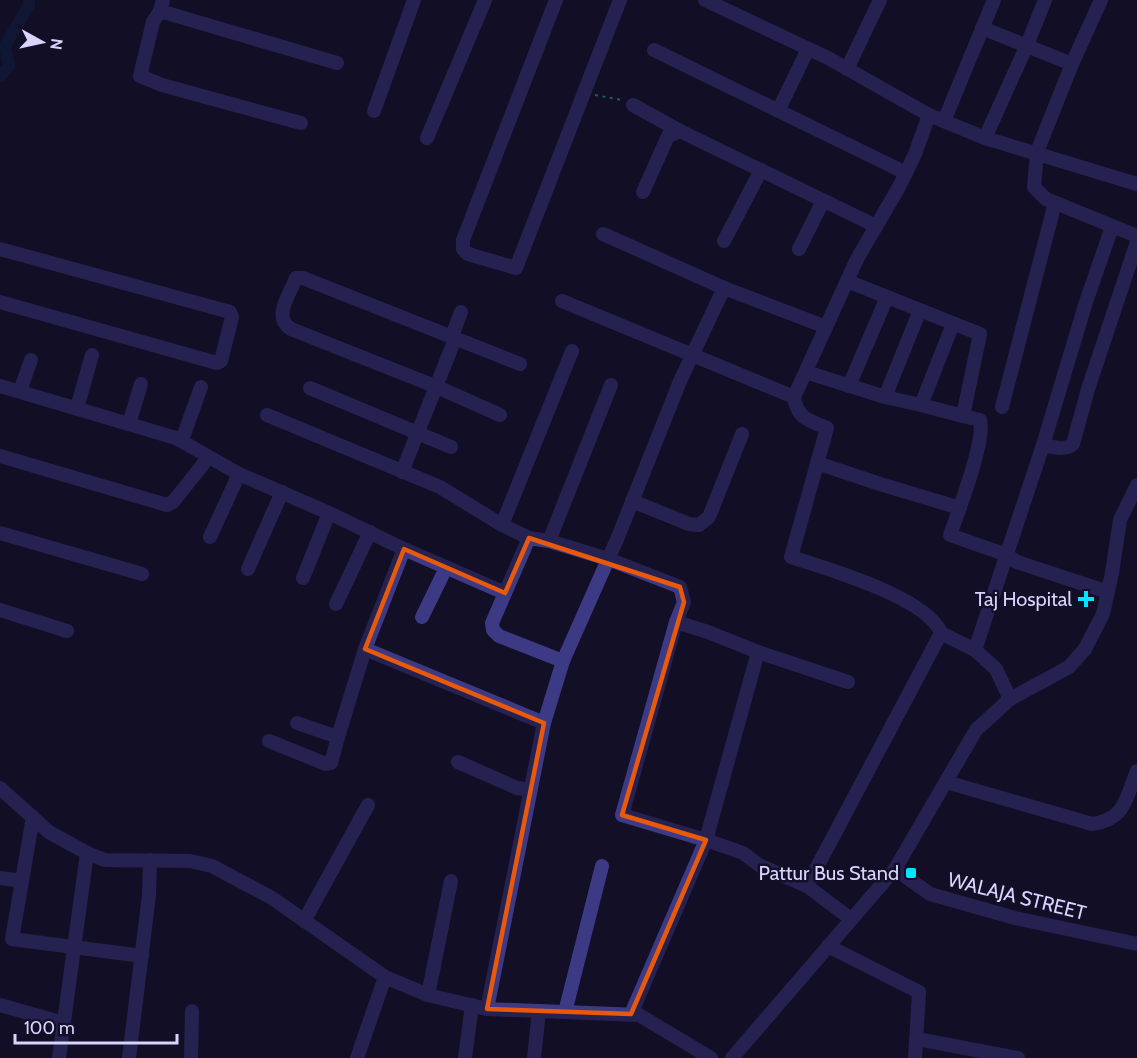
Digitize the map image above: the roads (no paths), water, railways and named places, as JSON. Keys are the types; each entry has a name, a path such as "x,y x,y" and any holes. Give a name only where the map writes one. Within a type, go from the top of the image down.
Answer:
{"street":[{"path":"374,111 414,0"},
{"path":"427,138 485,0"},
{"path":"556,0 463,240 463,249 468,254 516,268 620,0"},
{"path":"705,0 733,6 929,115 985,138 1137,184"},
{"path":"847,69 880,0"},
{"path":"944,121 994,0"},
{"path":"985,138 1045,0"},
{"path":"1101,0 1072,64 1037,152 1034,187 1046,200 1137,236"},
{"path":"301,123 162,85 140,76 153,22 162,5 337,63"},
{"path":"982,28 1072,64"},
{"path":"778,111 808,48"},
{"path":"654,50 906,173"},
{"path":"633,105 680,132 876,226"},
{"path":"929,115 906,173 857,259 795,397 796,410 807,420 827,428 790,557 885,589 937,622 941,633 975,650 996,669 1010,699"},
{"path":"644,192 668,136 680,132"},
{"path":"724,241 761,170"},
{"path":"799,249 823,201"},
{"path":"1002,407 1055,203"},
{"path":"975,650 1112,226"},
{"path":"603,234 724,288 826,327"},
{"path":"1043,445 1069,448 1073,444 1088,389 1137,242"},
{"path":"0,249 230,312 232,317 221,361 217,363 0,302"},
{"path":"500,415 437,387 291,329 284,322 283,309 296,278 307,279 520,364"},
{"path":"847,281 980,334 963,416"},
{"path":"487,1009 544,723 563,661 692,356 724,288"},
{"path":"849,386 887,297"},
{"path":"562,301 795,397"},
{"path":"885,397 920,310"},
{"path":"402,472 455,339 452,336 461,312"},
{"path":"921,405 953,324"},
{"path":"502,525 572,351"},
{"path":"77,408 92,355"},
{"path":"20,391 31,360"},
{"path":"806,372 885,397 980,420 978,443 950,535 1007,555 1017,562 1108,592"},
{"path":"129,424 141,384"},
{"path":"549,541 612,385"},
{"path":"0,386 182,440 208,458 239,474 505,593"},
{"path":"182,440 201,387"},
{"path":"310,388 451,447"},
{"path":"267,416 440,487 502,525 529,538 549,541 608,559 680,588 684,602 676,622 622,815 743,853 759,865 807,886 851,920"},
{"path":"632,501 690,524 699,525 709,517 742,434"},
{"path":"0,456 167,505 173,502 208,458"},
{"path":"817,462 960,508"},
{"path":"210,537 239,474"},
{"path":"732,1058 895,869 976,730 1010,699 1069,667 1085,649 1103,614 1120,520 1137,485"},
{"path":"248,568 282,492"},
{"path":"303,578 329,513"},
{"path":"336,604 370,532"},
{"path":"0,533 142,574"},
{"path":"529,538 492,623 493,630 499,636 563,661"},
{"path":"268,741 326,765 330,763 365,649 404,549"},
{"path":"422,617 446,568"},
{"path":"0,610 67,631"},
{"path":"676,622 848,682"},
{"path":"807,886 941,633"},
{"path":"365,649 544,723"},
{"path":"631,1014 706,840 758,652"},
{"path":"297,723 338,737"},
{"path":"458,762 517,788 530,790"},
{"path":"946,783 1092,824 1104,823 1120,811 1137,771"},
{"path":"0,788 49,832 105,860 190,861 212,866 272,898 385,977 428,995 487,1009 639,1015 711,1058"},
{"path":"304,921 368,805"},
{"path":"33,817 22,881 6,938 142,956"},
{"path":"59,1058 87,853"},
{"path":"129,1058 149,895 150,860"},
{"path":"565,1012 602,866"},
{"name":"WALAJA STREET","path":"895,869 930,894 1015,918 1137,944"},
{"path":"0,878 22,881"},
{"path":"428,995 451,881"},
{"path":"828,946 919,992 915,1058"},
{"path":"357,1058 385,977"},
{"path":"0,1005 64,1023"},
{"path":"465,1058 472,1005"},
{"path":"191,1058 192,1011"},
{"path":"534,1058 539,1011"},
{"path":"917,1039 1018,1058"}],"waterway":[{"path":"0,76 9,66 5,46 29,5 29,0"}],"place":[{"name":"Taj Hospital","path":"1086,599"},
{"name":"Pattur Bus Stand","path":"911,873"}]}
